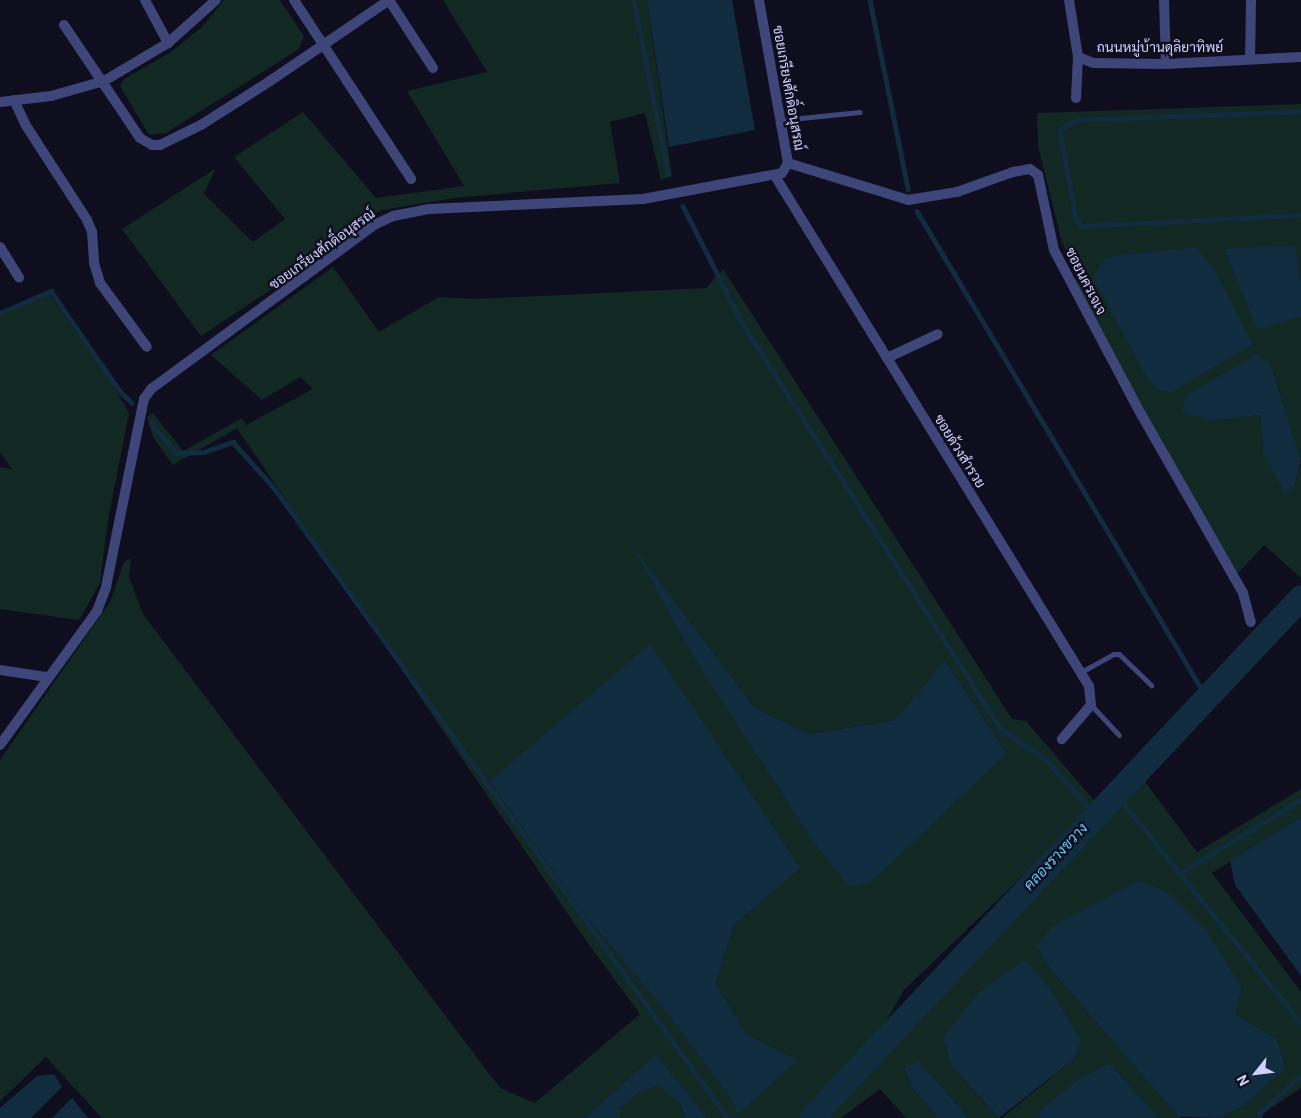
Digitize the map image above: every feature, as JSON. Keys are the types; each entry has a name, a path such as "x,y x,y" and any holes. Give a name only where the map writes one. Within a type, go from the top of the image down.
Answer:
{"street":[{"path":"145,0 168,44"},
{"path":"0,102 51,96 104,81 168,44 216,0"},
{"path":"294,0 410,179"},
{"path":"64,25 104,81 140,138 152,145 160,144 201,125 323,46 389,0 433,68"},
{"name":"ซอยเกรียงศักดิ์อนุสรณ์","path":"0,745 47,677 98,611 106,587 144,399 151,389 376,224 393,216 429,209 643,199 782,173 788,163 760,0"},
{"name":"ถนนหมู่บ้านดุลิยาทิพย์","path":"1068,0 1078,57 1094,63 1166,64 1301,57"},
{"path":"1164,0 1166,64"},
{"path":"1250,59 1251,0"},
{"path":"1076,98 1078,57"},
{"path":"14,100 24,124 87,220 94,263 100,282 147,347"},
{"name":"ซอยนครเจเจ","path":"788,163 845,183 908,200 957,192 1013,172 1030,169 1038,175 1054,250 1159,447 1243,593 1250,622"},
{"name":"ซอยด้วงสำรวย","path":"774,176 1081,672 1089,686 1091,705"},
{"path":"0,247 19,276"},
{"path":"887,358 938,334"},
{"path":"0,670 47,677"},
{"path":"1062,739 1091,705"}],"lane":[{"path":"782,120 860,112"},
{"path":"1081,672 1113,654 1119,654 1151,685"},
{"path":"1091,705 1119,735"}],"green space":[{"path":"224,0 280,0 304,36 299,49 166,133 149,135 120,86 124,79 171,52 203,26"},
{"path":"443,0 647,0 672,176 661,180 645,113 610,122 620,183 454,198 382,210 357,224 294,274 201,336 122,229 215,169 204,194 253,242 285,219 234,157 303,112 376,198 464,186 407,91 487,72"},
{"path":"1301,104 1301,459 1271,365 1182,413 1214,421 1260,415 1263,453 1295,485 1301,462 1301,578 1264,545 1238,573 1194,503 1077,285 1076,274 1062,242 1038,146 1037,113"},
{"path":"333,267 379,332 439,297 474,299 706,288 723,269 1012,719 1026,721 1097,804 904,990 886,1021 884,1032 801,1118 707,1118 656,1054 584,1118 102,1118 46,1057 0,1101 0,760 110,602 124,562 131,558 129,577 143,614 500,1088 535,1103 640,1014 587,942 237,428 173,465 153,437 147,417 153,413 183,451 242,418 246,425 313,389 300,377 262,400 211,355","holes":["633,548 754,707 809,734 895,720 945,660 1007,753 810,837","749,792 801,868 734,925 716,983 746,1034 798,1060 738,1113 727,1093 667,1013 588,919"]},
{"path":"49,294 109,378 129,413 108,520 100,583 79,620 0,609 0,467 12,469 0,452 0,315"},
{"path":"1143,779 1197,852 1301,789 1301,817 1212,873 1301,992 1301,1088 1256,1118 1219,1118 1244,1106 1286,1068 1277,1039 1235,1014 1037,947 1050,969 1180,1118 1159,1118 1110,1064 1041,1109 1037,1118 1002,1118 1074,1059 952,1066 999,1118 969,1118 918,1060 904,1070 913,1089 938,1118 906,1118 880,1089 841,1118 823,1118 868,1074"},
{"path":"659,1085 680,1104 686,1118 620,1118 620,1109 638,1093"}],"water":[{"path":"647,0 732,0 755,130 669,147"},
{"path":"1295,245 1301,284 1301,317 1257,329 1224,249"},
{"path":"1196,247 1214,269 1253,344 1172,392 1157,389 1148,380 1093,277 1105,257"},
{"path":"1257,354 1271,365 1301,459 1295,485 1285,494 1263,453 1260,415 1214,421 1182,413 1185,396"},
{"path":"630,543 754,707 809,734 895,720 945,660 1007,753 870,883 850,888 810,837 695,659"},
{"path":"650,644 801,868 734,925 716,983 746,1034 798,1060 738,1114 727,1093 667,1013 588,919 490,781"},
{"path":"1301,817 1301,976 1235,885 1230,861"},
{"path":"1139,880 1167,892 1207,932 1242,988 1235,1014 1277,1039 1286,1068 1244,1106 1219,1118 1179,1117 1050,969 1037,947 1052,927"},
{"path":"1025,959 1050,989 1081,1040 1074,1059 999,1118 952,1066 943,1037 978,993"},
{"path":"656,1054 707,1118 686,1118 680,1104 658,1085 638,1093 620,1109 620,1118 584,1118"},
{"path":"918,1060 969,1118 938,1118 913,1089 904,1069"},
{"path":"1110,1064 1159,1118 1037,1118 1041,1109 1082,1077"},
{"path":"54,1074 62,1087 31,1118 0,1118 0,1108 37,1076"},
{"path":"72,1098 88,1118 52,1118"}],"waterway":[{"path":"634,0 668,174"},
{"path":"870,0 908,189"},
{"path":"1301,112 1078,120 1060,130 1076,218 1082,226 1301,215"},
{"path":"683,206 741,321 1000,728 1048,761 1096,817"},
{"path":"917,211 1207,698"},
{"path":"0,313 51,291 119,390 132,403"},
{"path":"151,423 176,453 204,452 233,442 275,489 728,1118"},
{"name":"คลองรางขวาง","path":"811,1118 1301,597"},
{"path":"1117,795 1301,1023"},
{"path":"1180,873 1301,800"},
{"path":"1259,1118 1260,1113 1301,1075"}]}
